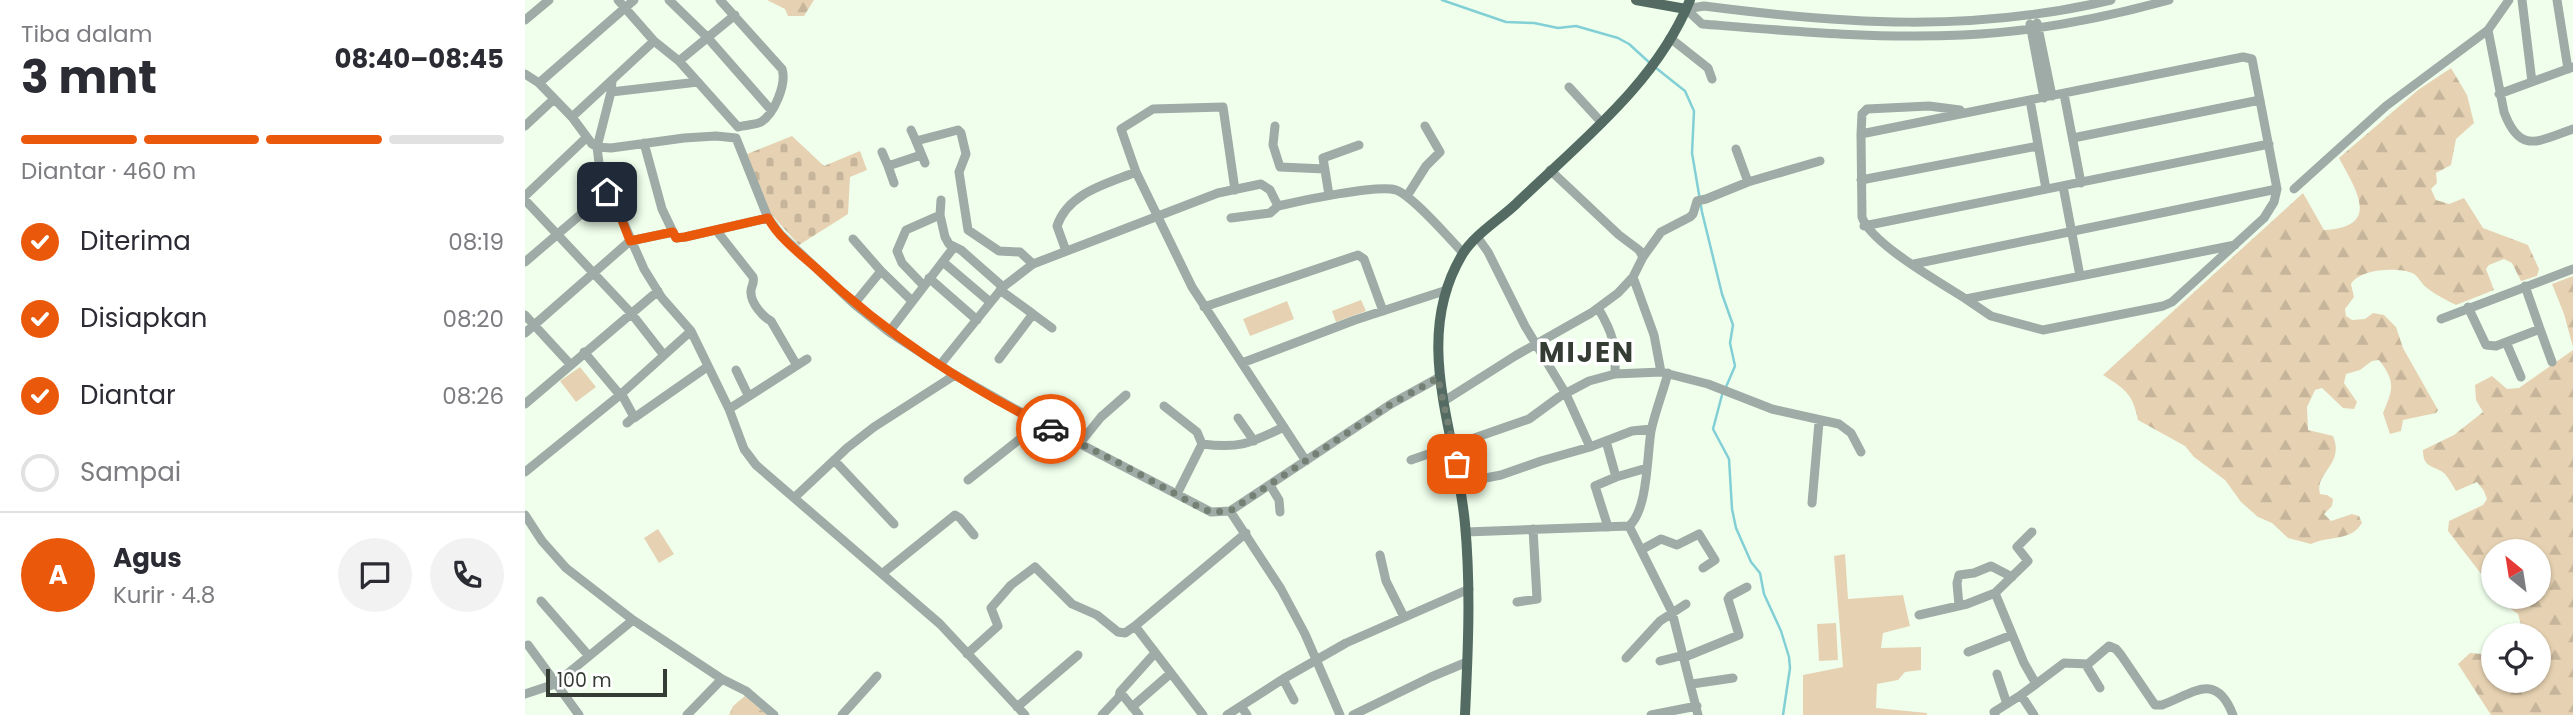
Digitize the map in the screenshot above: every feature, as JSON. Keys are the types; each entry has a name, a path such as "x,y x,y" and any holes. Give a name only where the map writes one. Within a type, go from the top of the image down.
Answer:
{"main road":[{"path":"1465,715 1469,589 1466,532 1453,444 1438,378 1439,326 1447,290 1463,253 1602,122 1649,71 1688,5 1636,0"}],"street":[{"path":"525,20 549,0"},
{"path":"618,0 654,41 679,61 738,127"},
{"path":"542,79 634,0"},
{"path":"669,0 771,110"},
{"path":"720,0 782,69 783,85 771,110 758,124 738,127"},
{"path":"1688,5 1836,21 1962,23 2032,15 2112,0"},
{"path":"1688,5 1702,24 1832,35 1962,35 2107,15 2169,0"},
{"path":"2294,189 2386,106 2488,30 2509,0"},
{"path":"2522,0 2532,82"},
{"path":"2499,94 2570,68 2557,0"},
{"path":"679,61 735,15"},
{"path":"2032,15 2048,97"},
{"path":"2488,30 2499,94 2509,125 2518,138 2524,142 2535,142 2573,130"},
{"path":"1670,38 1708,68 1712,79"},
{"path":"572,117 654,41"},
{"path":"1861,134 1966,111 2249,57 2252,59 2277,189 2274,202 2264,218 2172,302 2147,310 2053,329 2034,328 1991,316 1874,237 1864,226 1862,217 1861,134 1862,114 1867,109 1929,106 1966,111"},
{"path":"525,74 542,79 554,99 572,117 586,138 597,147 611,148 716,136 736,138"},
{"path":"612,81 597,147 600,171 607,192 657,291 691,331 729,409 744,449 756,465 940,624 1022,713 1078,655"},
{"path":"611,92 698,82"},
{"path":"1569,87 1602,122"},
{"path":"2064,94 2081,183"},
{"path":"525,126 554,99"},
{"path":"2030,100 2046,189"},
{"path":"2073,138 2260,100"},
{"path":"1235,190 1223,107 1153,109 1125,125 1121,131 1157,217 1204,307 1306,461"},
{"path":"1275,126 1273,145 1280,167 1325,169"},
{"path":"738,127 736,138 768,218 780,234 889,332 955,375 1040,423 1211,512 1230,511 1411,391 1438,378"},
{"path":"1407,196 1426,166 1440,152 1425,127"},
{"path":"888,166 923,159 911,130"},
{"path":"916,141 958,130 961,133 966,154 959,172 968,230 999,251 1020,252 1033,264"},
{"path":"586,138 525,198 631,313 663,354"},
{"path":"644,143 663,209 676,238 768,218"},
{"path":"1864,226 2269,144"},
{"path":"1329,195 1323,158 1359,145"},
{"path":"1861,180 2038,146"},
{"path":"1736,149 1748,182"},
{"path":"883,152 894,183"},
{"path":"1444,401 1618,293 1633,277 1661,232 1693,214 1702,200 1748,182 1820,162"},
{"path":"1550,170 1619,235 1639,250 1643,257"},
{"path":"1066,251 1057,226 1061,215 1085,192 1136,172"},
{"path":"940,365 990,302 1033,264 1218,193 1261,184 1266,186 1277,206"},
{"path":"2063,186 2080,276"},
{"path":"1231,218 1270,213 1277,206 1329,195 1393,188 1407,196 1463,253"},
{"path":"1914,264 2277,189"},
{"path":"525,262 607,192"},
{"path":"941,200 940,215 944,237 1002,289 1052,328"},
{"path":"940,215 906,230 897,251 902,263 977,320"},
{"path":"716,230 753,277 753,299 764,317 771,321 796,364"},
{"path":"525,334 630,241 673,232"},
{"path":"1478,238 1488,252 1525,326 1566,394 1590,447"},
{"path":"853,239 911,300"},
{"path":"1966,299 2235,245"},
{"path":"889,332 954,247"},
{"path":"1204,307 1358,255 1364,259 1383,311"},
{"path":"943,262 990,302"},
{"path":"2441,319 2573,269"},
{"path":"855,304 881,271"},
{"path":"1466,532 1629,526 1633,523 1641,500 1651,429 1665,372 1633,277"},
{"path":"2525,286 2552,362"},
{"path":"1242,363 1447,290"},
{"path":"525,404 657,291"},
{"path":"1598,307 1612,332 1616,352 1615,374"},
{"path":"2468,307 2486,345 2490,348 2540,329"},
{"path":"999,359 1033,314"},
{"path":"525,315 570,364"},
{"path":"525,471 621,394 691,331"},
{"path":"2507,342 2521,377"},
{"path":"584,352 621,394 634,419 707,367"},
{"path":"729,409 807,359"},
{"path":"736,370 748,395"},
{"path":"1411,460 1529,419 1589,382 1615,374 1665,372 1708,384 1772,409 1846,428 1861,452"},
{"path":"795,497 874,427 955,375"},
{"path":"1080,443 1101,417 1126,395"},
{"path":"1164,406 1197,432 1202,444 1177,494"},
{"path":"1238,418 1254,441"},
{"path":"1812,503 1819,422"},
{"path":"968,480 1040,423"},
{"path":"1202,444 1225,447 1254,441 1284,427"},
{"path":"1460,483 1501,475 1632,431 1651,429"},
{"path":"1606,441 1616,477"},
{"path":"834,460 894,524"},
{"path":"1608,527 1595,486 1647,468"},
{"path":"1270,485 1279,500 1280,512"},
{"path":"1230,511 1281,589 1305,634 1340,715"},
{"path":"525,515 542,541 566,568 633,620 722,679 746,691 774,715"},
{"path":"883,573 955,515 975,535"},
{"path":"1629,526 1672,612 1697,710 1651,715"},
{"path":"1517,602 1537,599 1533,529"},
{"path":"1919,615 1959,606 1995,593 2028,561 2017,548 2032,532"},
{"path":"967,654 997,626 991,611 994,604 1011,585 1035,567 1072,604 1097,615 1118,632 1125,634 1246,533"},
{"path":"1641,550 1661,539 1677,545 1699,534 1715,560 1703,568"},
{"path":"1380,555 1386,580 1404,617"},
{"path":"1959,606 1959,575 1974,573 1991,566 2013,577"},
{"path":"1660,661 1685,656 1739,635 1728,599 1747,587"},
{"path":"1227,715 1346,643 1469,589"},
{"path":"1995,593 2036,684"},
{"path":"541,601 589,656"},
{"path":"1626,658 1660,621 1686,604"},
{"path":"525,694 555,684 633,620"},
{"path":"1135,626 1203,715"},
{"path":"1968,652 2012,635"},
{"path":"528,645 579,715"},
{"path":"1993,714 2064,663 2086,665 2105,648 2113,647 2155,705 2210,688 2223,695 2234,715"},
{"path":"1102,715 1155,653"},
{"path":"1353,715 1467,662"},
{"path":"2086,665 2100,688"},
{"path":"1120,692 1136,711 1171,673"},
{"path":"1997,674 2007,704"},
{"path":"842,715 877,676"},
{"path":"1692,684 1733,678"},
{"path":"687,715 722,679"},
{"path":"1283,679 1294,699"},
{"path":"2021,695 2034,715"},
{"path":"1241,706 1247,715"}],"green space":[{"path":"767,0 814,0 804,16 788,16 785,9"},
{"path":"2451,68 2467,95 2474,123 2456,139 2451,165 2436,173 2437,183 2431,189 2436,200 2449,204 2464,198 2483,228 2528,245 2539,269 2537,276 2521,281 2512,263 2504,259 2486,269 2494,290 2456,305 2430,291 2414,274 2405,271 2370,272 2351,284 2354,297 2345,309 2346,316 2352,320 2365,319 2373,313 2384,315 2396,327 2403,348 2438,410 2436,413 2403,420 2401,431 2390,434 2383,413 2391,386 2388,374 2379,360 2346,374 2344,383 2357,402 2354,409 2343,408 2322,388 2315,390 2307,407 2308,430 2333,436 2336,446 2333,461 2319,487 2320,494 2333,499 2332,506 2324,514 2331,521 2352,514 2359,516 2362,523 2346,536 2311,544 2288,538 2272,523 2258,517 2241,502 2225,480 2194,457 2185,446 2138,420 2134,404 2127,393 2103,375 2303,193 2324,230 2353,222 2359,214 2360,205 2339,158 2418,90"},
{"path":"792,136 824,166 860,151 867,170 850,177 848,214 799,245 770,213 747,154"},
{"path":"2573,276 2573,347 2552,284"},
{"path":"1361,300 1366,311 1336,322 1332,311"},
{"path":"1287,301 1294,319 1250,336 1243,319"},
{"path":"2573,350 2573,715 2491,715 2458,664 2470,653 2481,654 2481,693 2551,693 2551,623 2521,623 2518,614 2511,609 2551,609 2551,539 2481,539 2481,574 2448,531 2449,521 2483,505 2487,499 2484,491 2477,482 2456,491 2443,472 2430,466 2423,455 2423,450 2454,435 2483,412 2476,400 2475,385 2492,376 2507,389 2519,388"},
{"path":"580,367 596,387 576,402 560,381"},
{"path":"658,529 674,554 659,563 644,538"},
{"path":"1845,554 1848,599 1903,595 1910,626 1883,633 1881,648 1921,647 1921,670 1905,672 1898,680 1877,684 1876,708 1927,715 1803,715 1803,675 1843,667 1834,556"},
{"path":"1836,623 1838,660 1819,661 1817,624"},
{"path":"745,696 767,715 729,715 733,706"}],"waterway":[{"path":"1442,0 1506,22 1534,23 1558,28 1576,26 1618,38 1651,64"},
{"path":"1656,68 1685,91 1694,111 1692,153 1702,212 1722,294 1733,325 1730,343 1735,366 1726,387"},
{"path":"1722,395 1713,429 1729,459 1736,528 1751,562 1760,573 1764,594 1781,631 1789,657 1790,668 1783,715"}],"way so far":[{"path":"1051,429 1199,507 1211,512 1230,511 1391,404 1438,378 1457,464"}],"district":[{"name":"MIJEN","path":"1587,352"}],"route":[{"path":"607,192 618,210 630,241 673,232 676,238 685,237 768,218 780,234 889,332 955,375 1051,429"}]}
